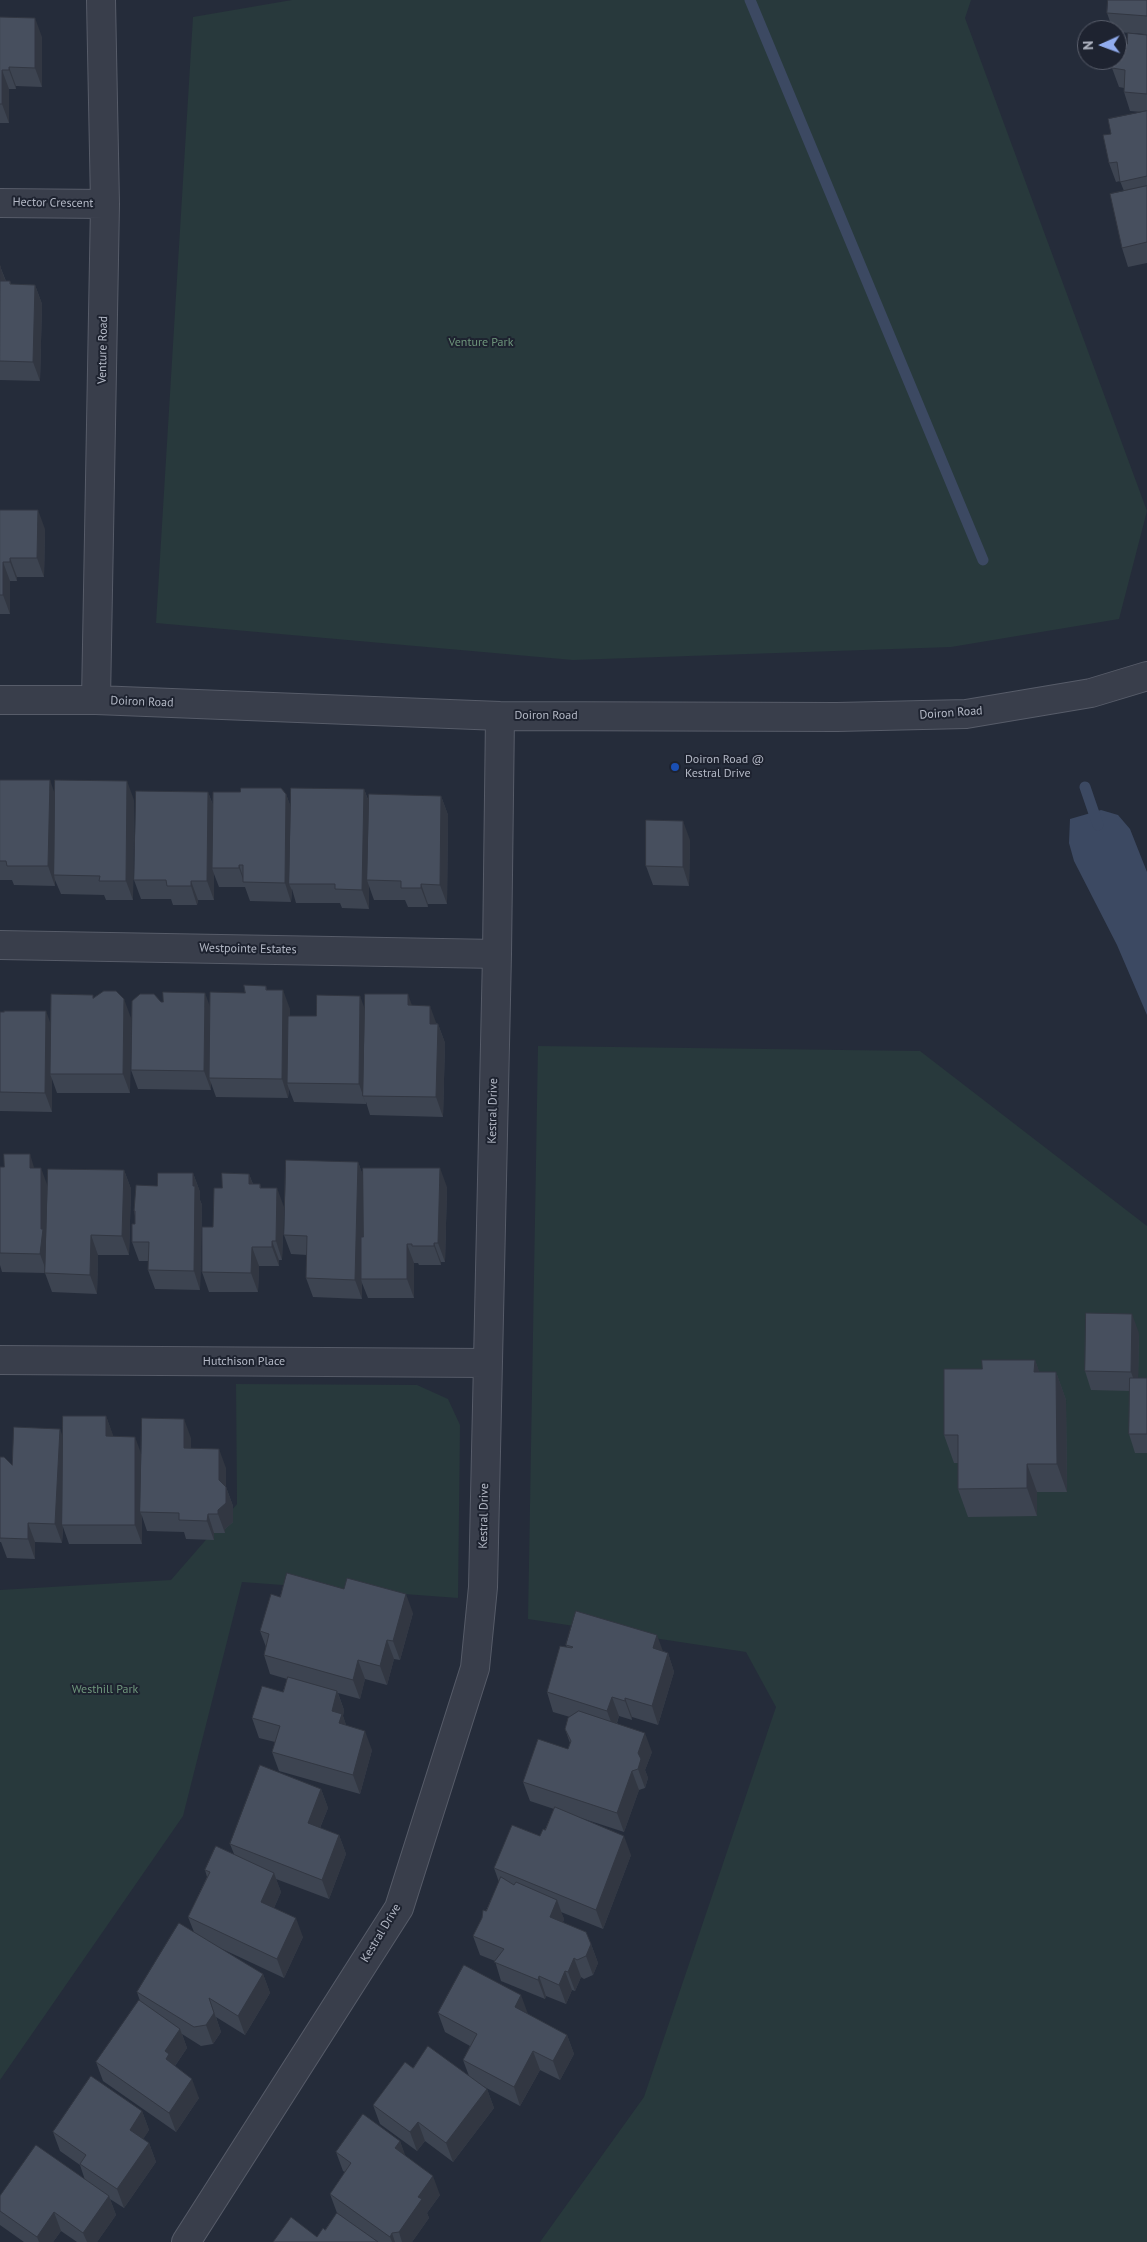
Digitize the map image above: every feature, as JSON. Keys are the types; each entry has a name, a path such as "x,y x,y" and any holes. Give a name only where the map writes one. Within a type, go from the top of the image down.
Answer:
{"street":[{"name":"Venture Road","path":"96,700 105,204 101,0"},
{"name":"Hector Crescent","path":"0,203 105,204"},
{"name":"Doiron Road","path":"0,700 96,700 500,716 837,717 966,714 1091,693 1147,676"},
{"name":"Kestral Drive","path":"186,2242 398,1908 475,1668 483,1587 497,954 500,716"},
{"name":"Westpointe Estates","path":"0,945 497,954"},
{"name":"Hutchison Place","path":"0,1360 487,1363"}],"green space":[{"name":"Venture Park","path":"292,0 971,0 965,18 1147,511 1119,619 951,647 573,660 156,623 193,17"},
{"path":"538,1046 920,1051 1147,1226 1147,2242 540,2242 644,2097 776,1707 746,1652 528,1619"},
{"name":"Westhill Park","path":"236,1384 417,1385 448,1399 460,1425 458,1598 242,1582 183,1816 0,2080 0,1590 171,1580 237,1504"}],"water":[{"path":"1101,810 1118,815 1130,829 1147,872 1147,1015 1117,945 1074,861 1069,843 1070,819"}],"building":[{"path":"1108,0 1147,0 1147,16 1107,13"},
{"path":"0,17 35,18 35,68 9,67 9,70 2,70 2,104 0,104"},
{"path":"1128,33 1147,35 1147,94 1124,92 1125,70 1127,70"},
{"path":"1147,111 1147,176 1120,182 1117,162 1109,163 1103,135 1111,134 1108,119"},
{"path":"1147,186 1147,242 1122,248 1110,194"},
{"path":"0,281 10,281 10,284 35,285 33,362 0,361"},
{"path":"0,510 38,510 37,558 10,558 10,562 3,562 3,595 0,595"},
{"path":"0,780 50,780 48,866 7,866 6,861 0,861"},
{"path":"55,780 127,781 126,881 99,881 100,876 54,875"},
{"path":"241,788 281,788 286,794 285,883 243,882 243,865 239,865 239,868 212,868 213,792 240,792"},
{"path":"291,788 364,789 362,890 335,889 335,884 289,884"},
{"path":"136,791 208,792 207,881 191,881 191,886 167,886 166,880 134,880"},
{"path":"369,794 441,796 440,885 421,884 421,888 401,888 401,881 367,880"},
{"path":"646,820 683,821 683,867 646,866"},
{"path":"244,985 266,986 266,990 283,990 282,1079 209,1078 210,992 245,993"},
{"path":"104,991 116,991 124,999 123,1074 50,1074 51,994 93,995 93,998"},
{"path":"163,992 205,993 204,1071 131,1070 132,1001 140,994 154,994 163,1002"},
{"path":"365,994 408,994 408,1005 430,1006 430,1024 438,1024 436,1097 363,1096"},
{"path":"317,995 360,996 359,1084 287,1083 288,1016 316,1016"},
{"path":"46,1011 45,1093 0,1092 0,1012"},
{"path":"4,1154 30,1154 30,1168 41,1168 41,1229 43,1229 40,1254 0,1253 0,1167 4,1167"},
{"path":"286,1160 358,1162 355,1280 306,1278 307,1236 284,1235"},
{"path":"363,1168 440,1168 438,1243 434,1243 434,1246 412,1246 412,1244 407,1244 407,1279 361,1279"},
{"path":"48,1169 124,1170 122,1236 91,1235 90,1275 45,1273"},
{"path":"158,1173 193,1173 193,1186 195,1186 194,1271 148,1270 149,1242 132,1242 132,1224 135,1224 136,1185 157,1186"},
{"path":"222,1173 249,1174 249,1184 260,1184 260,1188 277,1188 276,1241 272,1241 272,1247 252,1247 251,1273 202,1272 202,1227 213,1227 214,1188 222,1188"},
{"path":"1086,1313 1132,1314 1131,1372 1085,1371"},
{"path":"982,1360 1035,1360 1034,1372 1056,1372 1057,1464 1027,1464 1027,1488 958,1489 958,1435 944,1435 944,1369 982,1369"},
{"path":"1130,1378 1147,1378 1147,1434 1129,1434"},
{"path":"63,1416 106,1416 106,1436 135,1437 135,1525 62,1525"},
{"path":"142,1418 184,1419 184,1448 219,1449 219,1480 226,1487 226,1503 218,1510 218,1514 208,1514 207,1521 179,1520 179,1513 140,1512"},
{"path":"14,1427 60,1429 55,1524 28,1523 28,1539 0,1538 0,1457 4,1457 12,1465"},
{"path":"287,1573 344,1589 347,1578 406,1594 393,1641 387,1640 380,1666 358,1660 353,1680 264,1655 269,1634 260,1631 271,1594 280,1597"},
{"path":"576,1611 657,1635 653,1648 668,1653 652,1706 625,1698 625,1701 612,1697 607,1711 547,1692 560,1646 573,1647 566,1645"},
{"path":"288,1677 337,1691 332,1711 342,1714 339,1723 365,1731 353,1775 272,1752 280,1726 252,1718 262,1686 283,1692"},
{"path":"579,1711 645,1733 638,1753 641,1759 638,1769 632,1771 617,1813 523,1782 538,1739 568,1749 571,1741 565,1729 568,1718"},
{"path":"260,1765 321,1789 308,1823 339,1835 322,1880 230,1844"},
{"path":"555,1807 624,1836 596,1910 494,1868 512,1825 540,1836 543,1829 545,1830"},
{"path":"216,1846 274,1873 261,1902 296,1918 277,1959 188,1917 210,1872 205,1870"},
{"path":"501,1877 514,1885 516,1882 557,1900 550,1917 586,1932 591,1944 586,1956 577,1960 574,1958 568,1972 565,1971 559,1985 539,1976 538,1980 494,1962 504,1949 473,1936 482,1918 483,1910 486,1911"},
{"path":"179,1923 263,1974 238,2016 209,1998 214,2013 206,2025 194,2027 137,1992"},
{"path":"464,1965 521,1995 515,2007 567,2035 553,2061 533,2051 514,2087 463,2060 477,2034 438,2013"},
{"path":"139,2000 180,2029 165,2051 169,2054 166,2059 192,2079 169,2113 96,2062"},
{"path":"428,2046 487,2089 446,2143 418,2122 410,2132 373,2105 405,2062 413,2068"},
{"path":"91,2076 142,2111 130,2130 149,2143 117,2189 80,2164 86,2155 53,2132"},
{"path":"363,2114 400,2141 395,2148 433,2176 418,2197 422,2199 399,2232 392,2233 390,2237 330,2194 351,2163 336,2152"},
{"path":"36,2145 109,2196 83,2233 54,2212 37,2237 0,2211 0,2196"},
{"path":"337,2213 378,2242 273,2242 291,2217 317,2237 323,2228 325,2230"}],"waterway":[{"path":"750,0 983,560"},
{"path":"1085,787 1098,825"}],"place":[{"name":"Doiron Road @ Kestral Drive","path":"675,767"}]}
